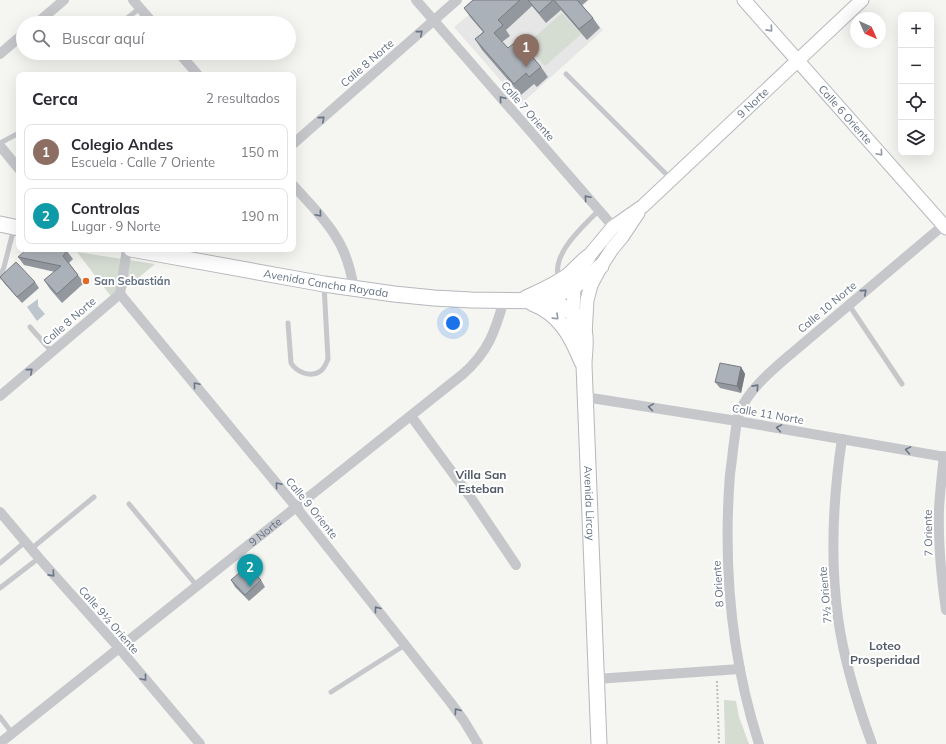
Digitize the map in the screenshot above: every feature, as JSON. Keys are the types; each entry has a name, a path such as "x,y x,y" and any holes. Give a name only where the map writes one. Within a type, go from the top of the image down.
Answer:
{"main road":[{"name":"Calle 6 Oriente","path":"744,0 945,225"},
{"name":"9 Norte","path":"588,257 613,227 643,206 862,0"},
{"name":"9 Norte","path":"601,266 643,206"},
{"name":"Avenida Cancha Rayada","path":"170,252 354,289 434,298 552,301 564,307 573,314 584,329 580,339 584,365"},
{"path":"522,300 559,282 569,275 588,257"},
{"path":"573,314 574,286 576,276 580,267 588,257"},
{"path":"542,300 574,286 601,266"},
{"path":"580,339 591,285 601,266"},
{"name":"Avenida Cancha Rayada","path":"522,300 531,302 549,311 566,328 580,339"},
{"name":"Avenida Lircay","path":"584,365 599,744"}],"street":[{"path":"45,16 64,0"},
{"name":"Calle 7 Oriente","path":"416,0 622,237"},
{"name":"Calle 8 Norte","path":"296,141 457,0"},
{"path":"137,4 147,16"},
{"path":"0,54 16,40"},
{"path":"185,60 195,72"},
{"path":"0,146 16,165"},
{"path":"296,188 337,237 351,273 354,289"},
{"name":"Calle 10 Norte","path":"737,421 739,413 752,390 785,359 945,225"},
{"path":"120,294 127,252"},
{"name":"Calle 8 Norte","path":"0,396 120,294"},
{"name":"Calle 9 Oriente","path":"120,294 296,507 451,703 478,744"},
{"name":"9 Norte","path":"0,743 463,374 479,359 489,343 504,300"},
{"name":"Calle 11 Norte","path":"585,397 945,456"},
{"path":"411,416 471,498 516,565"},
{"name":"8 Oriente","path":"737,421 729,493 727,546 731,605 740,669 759,744"},
{"name":"7½ Oriente","path":"842,439 835,501 834,555 838,618 848,669 862,717 872,744"},
{"name":"7 Oriente","path":"945,456 939,509 939,534 940,559 946,610"},
{"name":"Calle 9½ Oriente","path":"0,512 119,648 200,744"},
{"path":"596,679 740,669"}],"lane":[{"path":"127,16 137,4"},
{"path":"566,74 672,179"},
{"path":"0,143 16,135"},
{"path":"559,282 556,273 561,254 576,234 598,210"},
{"path":"0,277 4,267 11,226"},
{"path":"288,323 291,363 293,367 304,373 319,373 325,367 328,359 324,284"},
{"path":"849,305 902,384"},
{"path":"30,327 52,352"},
{"path":"0,563 28,545 94,497"},
{"path":"129,504 197,586"},
{"path":"0,588 39,558"},
{"path":"331,692 405,645"},
{"path":"0,717 12,733"}],"path":[{"path":"716,670 719,744"}],"shaded area":[{"path":"487,0 589,0 582,7 603,30 521,104 454,27"},
{"path":"562,13 581,34 545,66 526,45"},
{"path":"77,252 155,264 113,299"},
{"path":"38,299 38,306 45,314 37,321 27,307"},
{"path":"724,700 736,701 739,717 749,744 725,744"}],"building":[{"path":"473,0 520,0 498,20 503,25 494,33 508,48 518,40 541,67 529,77 526,73 514,84 475,39 484,32 464,8"},
{"path":"528,0 553,0 539,13"},
{"path":"554,0 577,0 593,18 579,29"},
{"path":"24,252 66,252 63,256 78,275 57,294 44,280 61,266 18,257"},
{"path":"16,262 35,282 17,297 0,277"},
{"path":"720,363 741,367 737,386 715,382"},
{"path":"247,566 261,580 245,595 231,580"}],"place":[{"name":"Colegio Andes","path":"526,67"},
{"name":"San Sebastián","path":"86,281"},
{"name":"Controlas","path":"250,587"}],"district":[{"name":"Villa San Esteban","path":"481,481"},
{"name":"Loteo Prosperidad","path":"885,652"}]}
